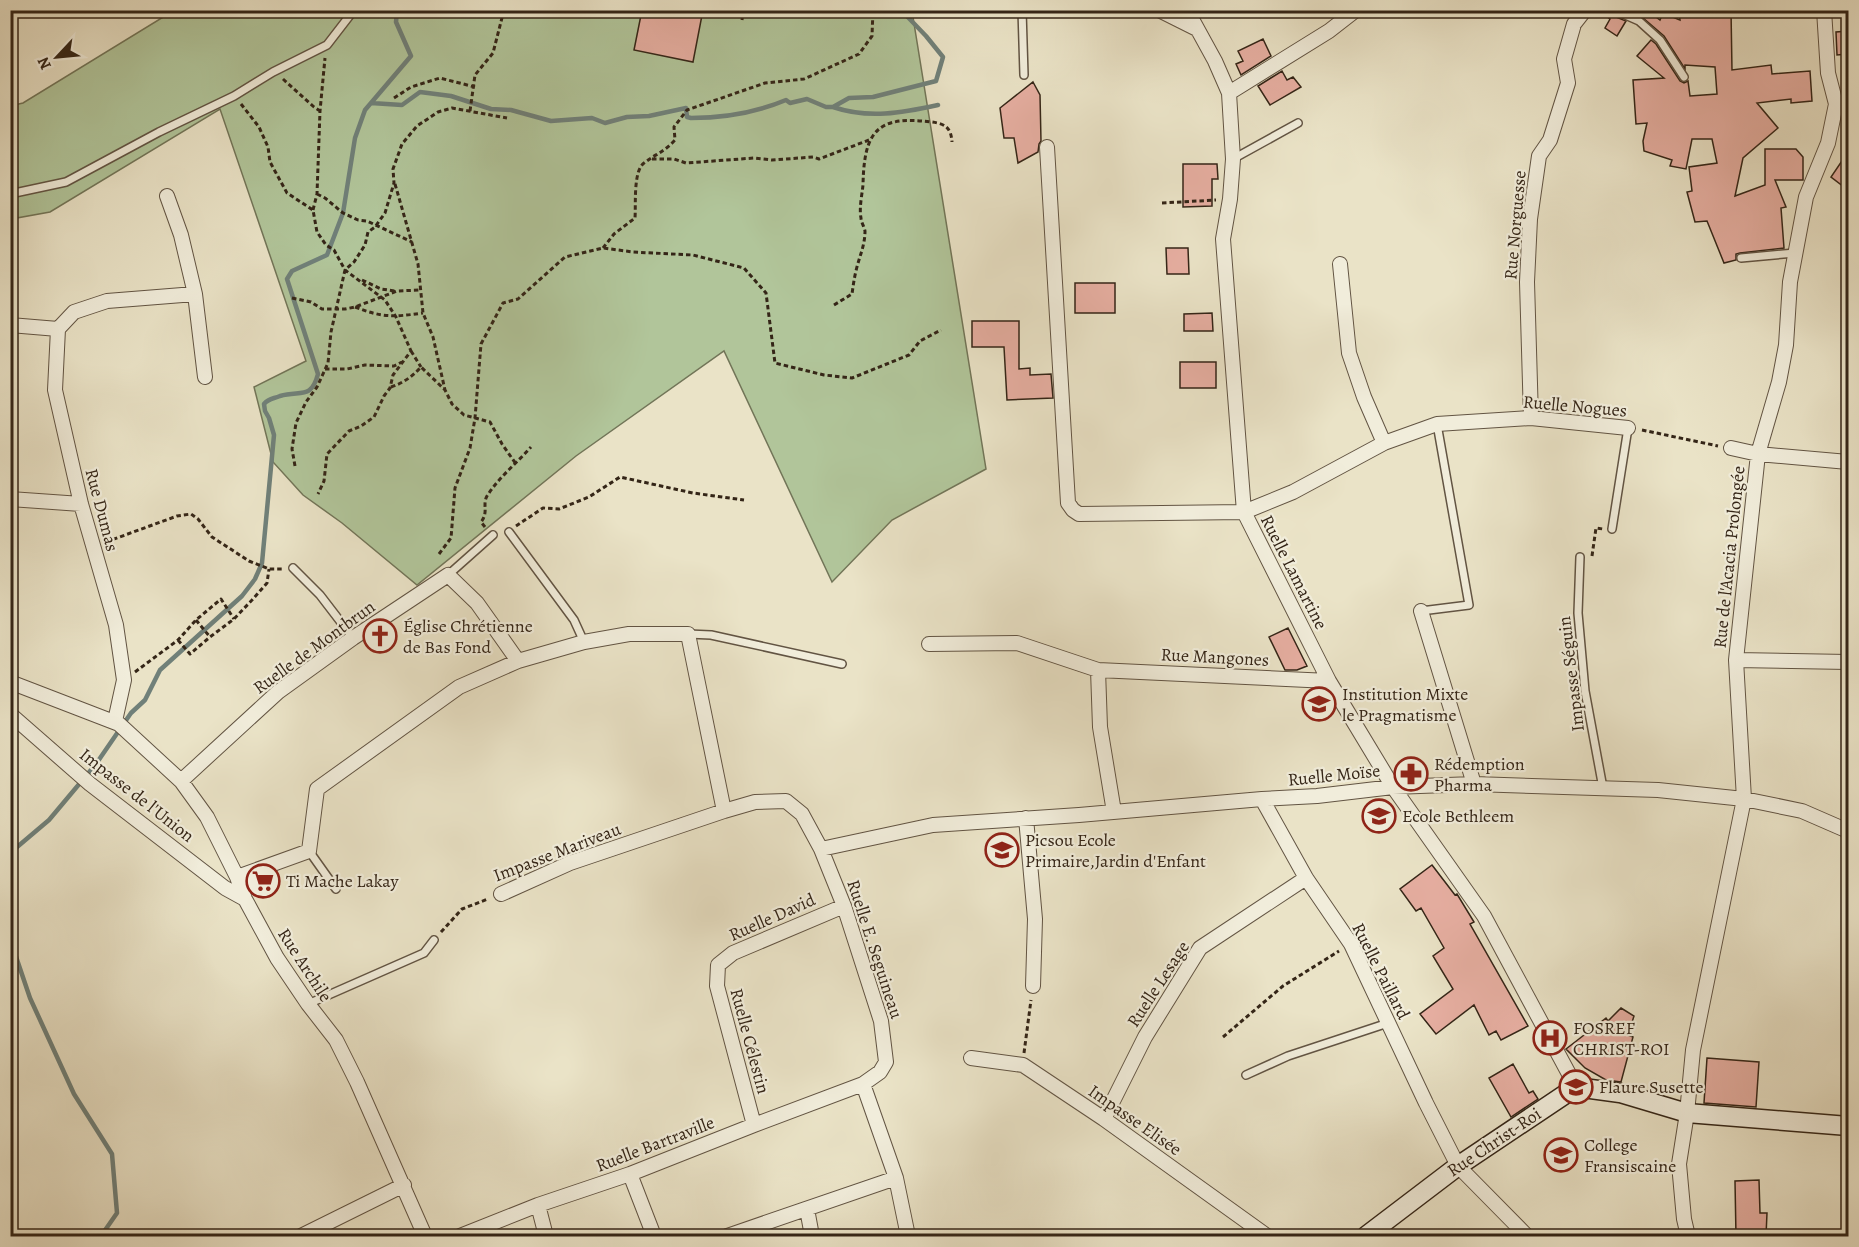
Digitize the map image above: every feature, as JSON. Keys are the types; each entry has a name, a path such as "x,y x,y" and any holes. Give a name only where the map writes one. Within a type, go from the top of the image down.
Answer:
{"street":[{"path":"1159,10 1199,30"},
{"name":"Ruelle Lamartine","path":"1187,10 1229,93 1233,159 1230,199 1223,239 1244,512 1329,681 1393,787 1484,916 1576,1087"},
{"path":"1229,93 1329,31 1356,10"},
{"name":"Rue Norguesse","path":"1531,418 1527,282 1530,219 1539,156 1550,140 1568,83 1564,59 1574,24 1585,10"},
{"name":"Rue de l'Acacia Prolongée","path":"1688,1236 1678,1164 1687,1113 1693,1050 1744,799 1736,660 1758,454 1779,382 1785,345 1790,282 1806,197 1828,143 1836,104 1828,73 1824,10"},
{"path":"1047,147 1068,503 1072,510 1079,514 1244,512"},
{"path":"167,196 181,235 195,294 205,377"},
{"path":"1340,264 1348,353 1384,443"},
{"path":"10,325 58,329 74,312 107,301 195,294"},
{"name":"Rue Dumas","path":"58,329 55,390 81,504 116,625 124,680 121,725"},
{"name":"Ruelle Nogues","path":"1244,512 1293,492 1384,443 1437,424 1531,418 1628,428"},
{"path":"1731,448 1758,454 1848,462"},
{"path":"10,499 81,504"},
{"path":"448,575 477,603 518,661"},
{"name":"Ruelle de Montbrun","path":"181,781 278,692 353,638 448,575"},
{"path":"1421,611 1474,784"},
{"path":"237,877 309,851 317,789 459,687 518,661 584,642 629,634 688,634 724,811"},
{"name":"Rue Mangones","path":"929,644 1017,643 1098,670 1329,681"},
{"path":"1736,660 1848,662"},
{"path":"1098,670 1100,728 1114,812"},
{"name":"Rue Archile","path":"10,682 121,725 181,781 207,817 237,877 245,899 277,958 336,1040 404,1185 425,1236"},
{"name":"Impasse de l'Union","path":"10,714 90,784 225,888 245,899"},
{"name":"Ruelle Moïse","path":"821,849 933,825 1317,796 1393,787 1474,784 1659,790 1744,799 1802,811 1848,831"},
{"name":"Ruelle Paillard","path":"1262,799 1305,878 1351,944 1458,1166 1527,1236"},
{"name":"Impasse Mariveau","path":"501,894 570,863 755,802 786,801 802,814 821,849"},
{"path":"1026,818 1035,919 1033,986"},
{"name":"Ruelle E. Seguineau","path":"821,849 844,906 881,1022 886,1062 880,1072 863,1084"},
{"name":"Ruelle Lesage","path":"1104,1119 1145,1037 1200,948 1305,878"},
{"name":"Ruelle David","path":"718,965 733,953 844,906"},
{"name":"Ruelle Célestin","path":"718,965 717,986 754,1125"},
{"name":"Impasse Elisée","path":"971,1058 1023,1065 1104,1119 1267,1236"},
{"path":"863,1084 896,1178 908,1236"},
{"name":"Ruelle Bartraville","path":"460,1236 538,1205 630,1174 863,1084"},
{"path":"1576,1087 1620,1093 1687,1113 1848,1126"},
{"name":"Rue Christ-Roi","path":"1366,1236 1458,1166 1576,1087"},
{"path":"630,1174 654,1236"},
{"path":"727,1236 896,1178"},
{"path":"301,1236 404,1185"},
{"path":"538,1205 546,1236"},
{"path":"807,1209 812,1236"}],"lane":[{"path":"10,195 66,182 159,132 234,96 273,72 327,45 354,10"},
{"path":"1022,10 1024,75"},
{"path":"1614,10 1639,21 1660,40 1684,77"},
{"path":"1233,159 1298,123"},
{"path":"1741,258 1795,253"},
{"path":"1421,611 1469,605 1437,424"},
{"path":"1612,529 1628,428"},
{"path":"508,532 574,620 584,642"},
{"path":"448,575 493,535"},
{"name":"Impasse Séguin","path":"1580,557 1578,613 1585,692 1603,788"},
{"path":"293,568 320,596 353,638"},
{"path":"688,634 711,635 842,664"},
{"path":"309,851 336,889"},
{"path":"308,1004 424,953 434,940"},
{"path":"1246,1076 1288,1056 1388,1023"}],"path":[{"path":"470,111 475,75 493,53 504,10"},
{"path":"742,20 743,10"},
{"path":"603,248 614,234 635,218 639,168 666,150 675,140 674,127 687,110 765,83 804,79 860,54 872,36 873,10"},
{"path":"327,45 320,111 317,194 312,210 317,232 326,245 334,250 345,270 358,278 381,289 421,290"},
{"path":"273,72 320,111"},
{"path":"394,98 411,87 440,78 475,87"},
{"path":"234,96 259,127 268,147 270,162 287,193 312,210"},
{"path":"507,118 452,108 438,112 417,126 402,144 393,169 394,183 418,264 423,313 434,337 445,390 452,404 464,415 489,422 516,464"},
{"path":"650,159 674,159 686,163 754,158 771,160 813,157 819,159 869,139 885,124 900,120 920,120 944,124 951,132 952,142"},
{"path":"834,305 852,294 856,271 864,248 865,228 860,217 863,173 869,139"},
{"path":"295,466 292,449 296,423 328,363 331,332 345,270 354,262 365,245 368,232 375,227 385,213 394,183"},
{"path":"317,194 343,213 358,220 367,221 375,227 412,242"},
{"path":"1162,203 1230,199"},
{"path":"439,554 451,538 455,488 470,448 475,418 481,344 503,303 518,299 565,257 603,248 693,255 744,268 766,293 775,363 824,375 852,378 909,356 920,341 941,330"},
{"path":"358,278 382,297 396,317 421,367 445,390"},
{"path":"292,298 311,303 322,309 355,307 397,291"},
{"path":"355,307 374,315 396,317 423,313"},
{"path":"318,494 324,481 327,454 349,430 361,426 374,417 390,388 393,375 411,351"},
{"path":"325,369 347,369 365,365 394,366 404,361"},
{"path":"390,388 413,376 421,367"},
{"name":"Ruelle Nogues","path":"1628,428 1731,448"},
{"path":"493,535 481,522 486,516 485,499 500,479 531,447"},
{"path":"508,532 543,508 559,509 589,497 620,477 693,493 744,500"},
{"path":"93,547 177,516 191,514 212,537 249,561 269,569 267,583 234,619 190,654 178,640"},
{"path":"1580,557 1592,558 1596,528 1612,529"},
{"path":"124,680 178,640 196,620 221,599 234,619"},
{"path":"196,620 210,637"},
{"name":"Impasse Mariveau","path":"434,940 462,909 501,894"},
{"path":"1223,1037 1283,986 1351,944"},
{"path":"1023,1065 1033,986"}],"green space":[{"path":"173,11 912,11 986,469 892,520 832,582 724,351 576,456 417,585 342,523 303,495 273,462 254,387 306,361 220,109 50,212 11,219 10,106 23,103"}],"building":[{"path":"642,10 703,10 693,62 634,50"},
{"path":"1597,10 1608,10 1611,15 1626,21 1617,36 1605,28 1610,19"},
{"path":"1629,10 1647,10 1660,20 1663,13 1680,20 1679,10 1731,10 1732,70 1771,65 1772,74 1810,71 1812,101 1791,103 1791,99 1757,103 1778,128 1743,158 1735,196 1765,185 1765,149 1796,149 1803,157 1803,180 1775,180 1786,207 1781,208 1784,248 1736,254 1736,260 1724,263 1707,221 1695,222 1687,192 1692,191 1689,167 1717,163 1712,139 1692,139 1686,169 1670,166 1672,160 1644,151 1643,141 1647,123 1636,124 1633,80 1664,78 1637,56 1651,40 1680,81 1684,83 1688,81 1690,96 1717,94 1715,67 1685,65 1685,69 1664,36 1642,17"},
{"path":"1848,31 1848,54 1837,55 1836,32"},
{"path":"1263,39 1271,56 1241,75 1236,64 1243,61 1238,51"},
{"path":"1282,71 1287,80 1293,77 1301,87 1270,105 1258,86"},
{"path":"1033,82 1040,95 1041,141 1038,152 1018,163 1014,138 1004,138 1000,108"},
{"path":"1848,152 1848,190 1831,177"},
{"path":"1183,164 1217,164 1218,179 1212,179 1212,206 1183,207"},
{"path":"1166,248 1188,248 1189,274 1167,274"},
{"path":"1075,283 1115,283 1115,313 1075,313"},
{"path":"1212,313 1213,331 1184,331 1184,314"},
{"path":"972,321 1019,321 1019,369 1030,368 1030,375 1051,374 1053,398 1007,400 1004,347 972,347"},
{"path":"1180,362 1216,362 1216,388 1180,388"},
{"path":"1288,628 1307,666 1297,670 1285,670 1269,637"},
{"path":"1432,865 1455,895 1457,894 1474,922 1470,924 1528,1026 1501,1040 1496,1031 1489,1035 1474,1005 1436,1034 1420,1014 1453,989 1433,956 1444,948 1421,908 1416,911 1400,889"},
{"path":"1621,1008 1634,1016 1628,1035 1633,1037 1621,1082 1606,1080 1585,1068 1566,1049 1606,1018 1608,1021"},
{"path":"1707,1058 1759,1062 1756,1107 1704,1103"},
{"path":"1513,1064 1529,1093 1533,1091 1538,1099 1511,1117 1489,1078"},
{"path":"1759,1180 1760,1213 1767,1213 1766,1236 1736,1236 1735,1181"}],"waterway":[{"path":"10,853 49,820 96,764 131,713 145,700 160,670 242,596 255,579 262,563 274,435 264,404 280,396 308,391 312,388 318,374 287,279 292,271 327,255 343,213 355,138 365,110 411,56 396,22 397,10"},
{"path":"371,103 402,105 420,92 451,96 491,109 511,110 551,121 592,118 605,123 627,117 649,116 686,108 687,117 691,118 728,116 786,100 790,103 807,99 826,107 833,107 849,98 873,97 936,81 943,57 901,10"},
{"path":"833,107 872,114 938,105"},
{"path":"10,939 30,998 74,1094 112,1154 117,1213 101,1236"}],"place":[{"name":"Église Chrétienne de Bas Fond","path":"380,636"},
{"name":"Institution Mixte le Pragmatisme","path":"1319,704"},
{"name":"Rédemption Pharma","path":"1411,774"},
{"name":"Ecole Bethleem","path":"1379,816"},
{"name":"Picsou Ecole Primaire,Jardin d'Enfant","path":"1002,850"},
{"name":"Ti Mache Lakay","path":"263,881"},
{"name":"FOSREF CHRIST-ROI","path":"1550,1038"},
{"name":"Flaure Susette","path":"1576,1087"},
{"name":"College Fransiscaine","path":"1561,1155"}]}
